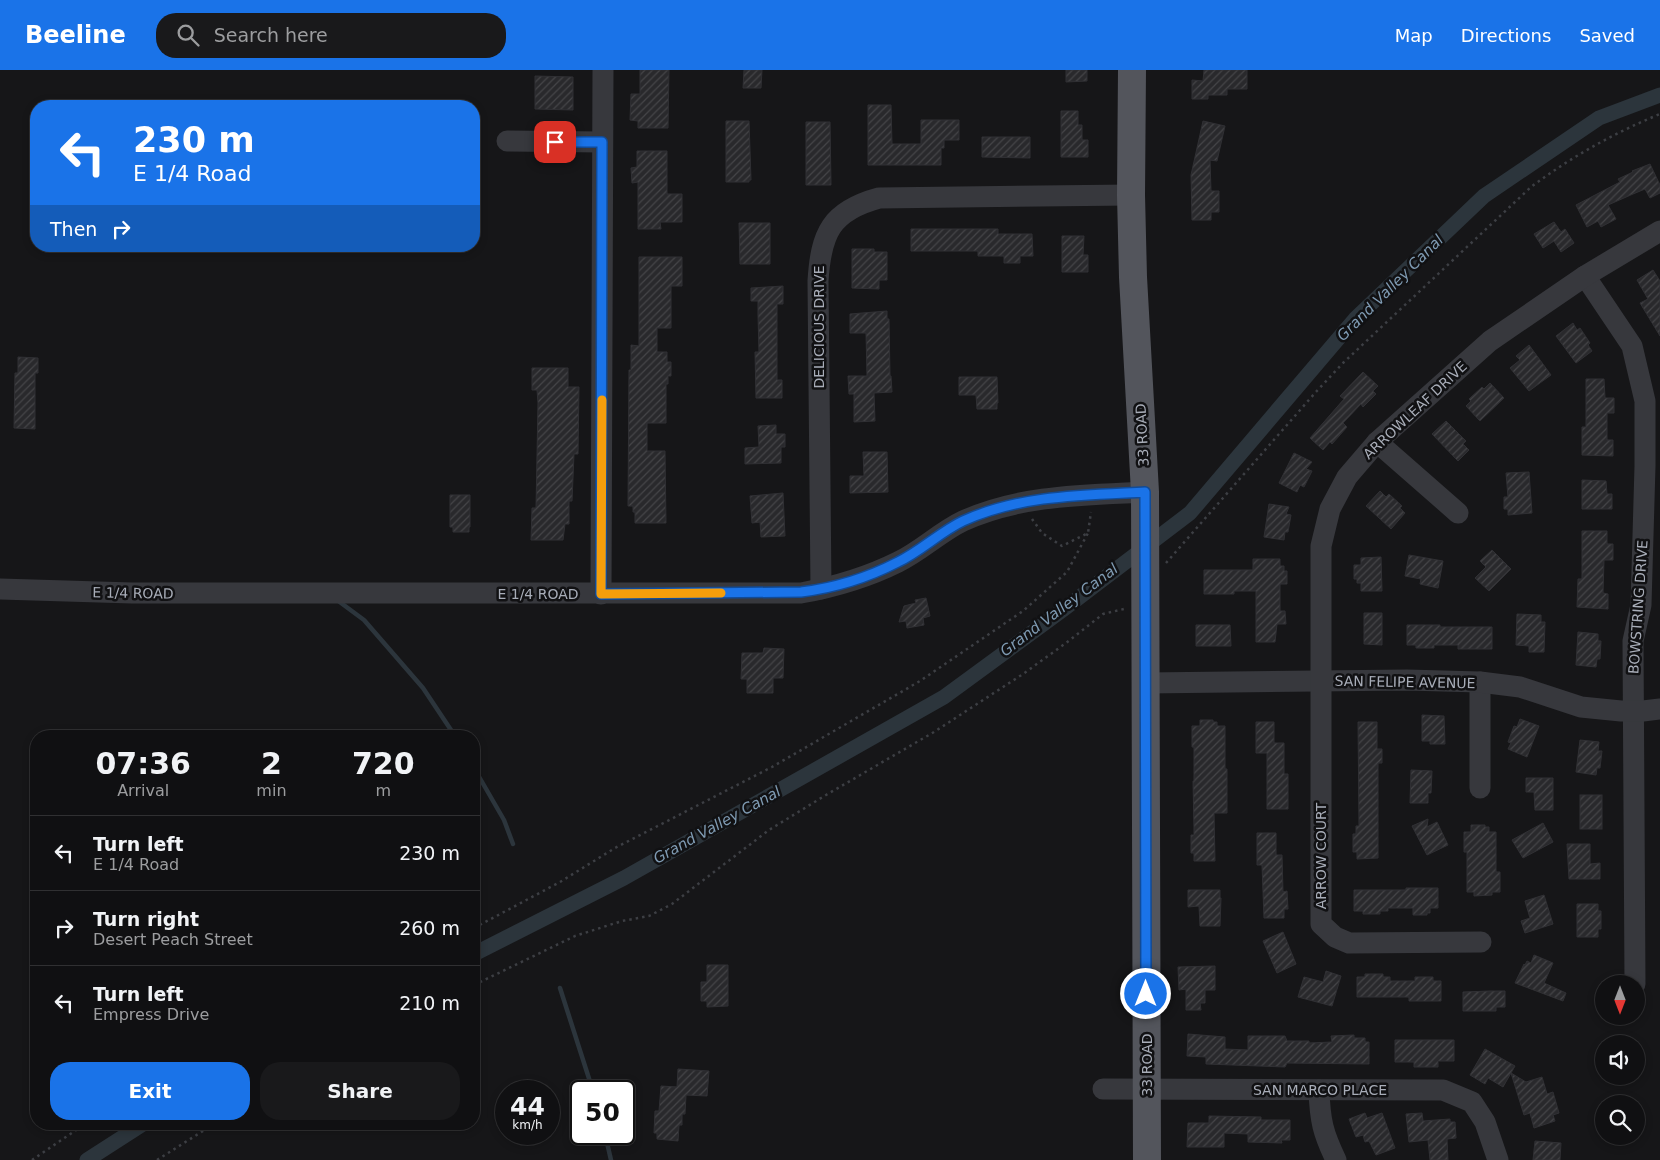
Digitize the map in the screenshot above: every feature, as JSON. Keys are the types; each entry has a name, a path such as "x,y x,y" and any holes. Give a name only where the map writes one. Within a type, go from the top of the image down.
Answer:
{"main road":[{"name":"33 ROAD","path":"1132,70 1131,195 1145,505 1147,1160"}],"street":[{"path":"601,594 603,70"},
{"path":"507,142 602,142"},
{"name":"DELICIOUS DRIVE","path":"821,589 818,281 819,262 823,244 831,227 840,215 852,207 879,198 1131,195"},
{"name":"ARROWLEAF DRIVE","path":"1321,681 1321,546 1330,509 1347,477 1377,442 1490,341 1585,276 1660,231"},
{"name":"BOWSTRING DRIVE","path":"1585,276 1632,346 1645,400 1641,605 1633,642 1635,975"},
{"path":"1377,442 1458,513"},
{"name":"E 1/4 ROAD","path":"0,589 132,593 601,594 801,592 821,589 864,576 899,562 961,522 1003,506 1066,496 1094,495 1145,505"},
{"name":"SAN FELIPE AVENUE","path":"1146,683 1407,680 1480,682 1520,687 1581,707 1633,711 1660,709"},
{"name":"ARROW COURT","path":"1321,681 1321,924 1335,937 1349,943 1481,942"},
{"path":"1480,682 1480,788"},
{"name":"SAN MARCO PLACE","path":"1102,1089 1444,1090 1472,1102 1485,1122 1498,1160"},
{"path":"1319,1090 1324,1136 1336,1160"}],"path":[{"path":"1165,564 1343,363 1531,187 1562,164 1632,125 1660,114"},
{"path":"480,925 560,882 615,848 772,768 920,681 1023,611 1066,572 1088,533 1094,495"},
{"path":"1021,503 1042,533 1062,546 1088,533"},
{"path":"480,982 575,936 622,921 649,916 672,904 769,830 934,732 1030,668 1103,614 1126,609 1145,591"},
{"path":"32,1160 76,1130"},
{"path":"157,1160 204,1130"}],"building":[{"path":"640,70 669,70 668,128 638,128 638,121 630,120 631,94 640,94"},
{"path":"744,70 762,70 761,88 743,88"},
{"path":"1066,70 1087,70 1087,81 1066,82"},
{"path":"1204,70 1247,70 1247,89 1227,89 1227,95 1208,95 1208,99 1192,99 1192,80 1203,81"},
{"path":"535,76 573,77 573,110 535,109"},
{"path":"868,105 891,105 892,144 921,144 921,120 959,120 959,140 944,140 944,148 941,148 941,165 868,165"},
{"path":"1061,111 1078,111 1078,125 1082,125 1082,140 1088,140 1088,157 1061,157"},
{"path":"726,121 749,121 751,180 749,182 726,182"},
{"path":"1203,121 1225,126 1217,161 1210,160 1211,191 1219,191 1219,212 1211,212 1211,220 1192,220 1191,175"},
{"path":"806,122 830,122 831,185 806,185"},
{"path":"982,137 1030,137 1030,158 982,157"},
{"path":"637,151 667,151 667,194 682,194 682,222 660,222 661,229 638,229 638,182 632,183 631,168 637,167"},
{"path":"1650,164 1660,185 1660,193 1650,198 1645,189 1608,205 1616,219 1601,227 1598,221 1587,227 1576,205 1620,182 1618,179 1632,171"},
{"path":"1554,222 1561,232 1565,229 1574,243 1561,252 1554,241 1543,248 1534,234"},
{"path":"739,223 770,223 770,264 740,264"},
{"path":"911,229 998,229 998,234 1032,234 1033,256 1020,256 1020,263 1004,263 1004,256 978,256 978,251 911,251"},
{"path":"1062,236 1084,236 1083,255 1088,255 1088,272 1062,272"},
{"path":"852,249 874,249 874,252 887,252 887,280 879,280 879,289 852,288"},
{"path":"639,257 682,257 682,286 671,286 671,328 657,328 657,352 667,352 667,362 671,362 671,376 668,376 668,384 666,384 666,423 647,423 647,451 665,451 666,523 635,523 633,506 628,506 629,370 631,370 631,345 639,346"},
{"path":"1653,270 1660,281 1660,336 1640,303 1648,299 1637,280"},
{"path":"783,286 783,304 777,304 777,380 782,380 782,398 756,398 755,352 759,352 758,301 751,301 751,288"},
{"path":"887,311 887,319 889,319 892,392 874,393 875,421 854,422 854,394 849,394 848,376 867,376 866,333 850,333 850,314"},
{"path":"1573,323 1577,330 1580,328 1590,343 1588,345 1592,351 1576,363 1556,336"},
{"path":"1529,345 1551,375 1529,391 1510,368 1520,360 1516,356"},
{"path":"18,357 38,358 38,373 35,373 35,429 14,428 15,373 18,373"},
{"path":"532,368 568,368 568,387 579,387 578,454 574,454 572,501 569,501 569,524 565,524 563,540 531,540 532,508 536,508 538,403 537,390 532,390"},
{"path":"1363,372 1378,386 1373,391 1376,394 1363,407 1361,404 1343,423 1347,427 1332,444 1330,442 1323,450 1310,438 1344,399 1340,396"},
{"path":"959,377 997,377 997,409 977,409 976,395 959,395"},
{"path":"1586,379 1604,379 1605,398 1614,398 1614,413 1607,413 1607,440 1613,440 1613,456 1582,455 1582,427 1586,427"},
{"path":"1490,383 1504,398 1480,421 1466,406 1471,401 1469,399 1482,387 1484,389"},
{"path":"1446,421 1466,441 1463,444 1469,450 1458,461 1432,434"},
{"path":"776,425 776,434 785,434 785,447 781,447 781,463 745,464 745,448 759,447 758,426"},
{"path":"863,452 887,452 888,492 850,493 850,476 864,476"},
{"path":"1294,453 1312,462 1306,469 1312,471 1304,487 1300,485 1297,492 1279,483"},
{"path":"1529,472 1532,513 1508,515 1508,509 1504,509 1504,497 1508,497 1506,473"},
{"path":"1582,480 1606,481 1607,494 1612,494 1612,509 1582,509"},
{"path":"1380,491 1386,497 1389,494 1402,506 1400,508 1405,513 1391,529 1366,506"},
{"path":"783,493 785,536 761,537 760,522 752,523 750,496"},
{"path":"450,495 470,495 469,532 453,532 453,527 450,527"},
{"path":"1269,504 1289,507 1286,514 1291,515 1288,532 1285,532 1284,540 1264,537"},
{"path":"1582,531 1607,531 1607,544 1613,544 1613,560 1604,560 1603,593 1608,594 1608,609 1577,607 1578,579 1582,579"},
{"path":"1492,550 1511,569 1489,591 1475,578 1486,567 1480,561"},
{"path":"1409,555 1443,561 1438,588 1420,584 1421,579 1405,576"},
{"path":"1381,557 1382,591 1361,591 1361,583 1357,583 1357,579 1354,579 1354,565 1361,565 1361,558"},
{"path":"1253,559 1280,559 1280,566 1284,566 1284,571 1287,571 1287,584 1280,584 1280,611 1285,611 1286,624 1277,624 1275,642 1256,642 1256,591 1234,591 1234,594 1204,594 1204,570 1253,570"},
{"path":"926,598 930,616 923,618 924,625 907,628 906,621 899,622 904,606 916,603 915,600"},
{"path":"1364,613 1382,613 1382,645 1364,644"},
{"path":"1517,614 1541,615 1541,622 1545,622 1544,652 1529,652 1529,646 1516,645"},
{"path":"1196,625 1230,625 1231,646 1196,646"},
{"path":"1407,625 1492,627 1492,649 1458,649 1458,645 1434,645 1434,648 1416,648 1416,645 1407,645"},
{"path":"1578,632 1598,634 1598,641 1601,641 1600,659 1597,659 1596,667 1576,665"},
{"path":"764,648 784,649 783,678 773,678 773,693 747,693 747,679 741,679 742,653 763,653"},
{"path":"1422,715 1444,716 1445,744 1430,744 1430,741 1422,741"},
{"path":"1520,719 1539,726 1527,757 1508,749 1511,743 1508,742 1514,726 1517,727"},
{"path":"1200,720 1213,720 1213,722 1217,722 1217,726 1225,726 1227,813 1214,813 1215,861 1194,861 1194,853 1191,853 1191,835 1194,835 1194,747 1192,747 1192,726 1200,726"},
{"path":"1256,722 1274,722 1274,743 1284,743 1284,774 1288,774 1288,809 1267,809 1267,753 1256,753"},
{"path":"1358,722 1377,722 1377,749 1382,749 1382,763 1378,763 1378,858 1357,859 1357,852 1353,852 1353,834 1356,834 1356,826 1359,826"},
{"path":"1580,740 1599,742 1598,751 1602,751 1600,768 1597,768 1596,775 1576,772"},
{"path":"1411,770 1432,771 1431,793 1428,793 1428,803 1410,803"},
{"path":"1526,778 1553,778 1553,810 1535,810 1534,792 1526,792"},
{"path":"1580,795 1602,795 1602,829 1580,829"},
{"path":"1428,819 1427,827 1437,822 1448,845 1427,855 1412,826"},
{"path":"1543,823 1553,842 1523,858 1512,840"},
{"path":"1471,825 1485,825 1485,827 1489,827 1489,832 1496,832 1496,872 1500,872 1500,892 1492,892 1492,895 1474,896 1474,892 1467,892 1467,852 1464,852 1464,832 1471,832"},
{"path":"1257,833 1276,833 1276,855 1282,855 1283,892 1287,891 1288,909 1284,909 1284,918 1264,918 1262,865 1257,865"},
{"path":"1567,844 1590,844 1590,864 1600,863 1600,879 1569,879"},
{"path":"1406,888 1438,888 1438,908 1430,908 1430,913 1427,913 1427,915 1413,915 1413,908 1388,908 1388,911 1380,911 1380,914 1363,914 1363,911 1354,911 1354,890 1406,890"},
{"path":"1188,890 1220,890 1220,926 1200,926 1199,906 1188,907"},
{"path":"1544,895 1553,924 1525,933 1521,921 1530,918 1525,901"},
{"path":"1577,904 1598,904 1598,911 1601,911 1601,929 1598,929 1598,937 1577,937"},
{"path":"1283,932 1296,964 1277,973 1263,941"},
{"path":"1534,955 1553,963 1544,983 1566,993 1563,1001 1515,983 1524,964 1527,961 1531,963"},
{"path":"707,965 728,965 728,1006 707,1007 707,1001 701,1001 701,982 707,982"},
{"path":"1215,966 1215,990 1205,990 1205,1003 1200,1003 1201,1010 1186,1010 1186,989 1179,990 1178,967"},
{"path":"1326,971 1341,976 1332,1006 1298,997 1304,977 1323,982"},
{"path":"1365,974 1383,974 1383,977 1390,977 1390,981 1415,981 1415,977 1433,977 1433,981 1441,981 1441,1001 1409,1001 1409,997 1357,997 1357,977 1365,977"},
{"path":"1505,991 1505,1007 1496,1007 1496,1011 1463,1011 1463,992"},
{"path":"1188,1034 1225,1037 1225,1049 1248,1050 1248,1036 1285,1036 1287,1041 1309,1041 1309,1043 1332,1042 1331,1036 1354,1035 1354,1038 1365,1038 1365,1042 1369,1042 1369,1064 1287,1063 1285,1067 1206,1064 1206,1057 1187,1056"},
{"path":"1395,1040 1454,1040 1454,1061 1438,1061 1438,1067 1414,1067 1414,1062 1395,1062"},
{"path":"1485,1049 1515,1066 1503,1087 1488,1078 1485,1084 1470,1075"},
{"path":"678,1069 709,1071 707,1096 686,1095 685,1114 682,1114 682,1125 679,1125 678,1141 657,1139 657,1133 654,1133 655,1111 659,1111 661,1086 677,1087"},
{"path":"1511,1073 1526,1082 1542,1077 1547,1094 1553,1092 1559,1113 1553,1115 1555,1121 1534,1128 1530,1113 1524,1115"},
{"path":"1365,1113 1367,1118 1382,1113 1395,1148 1376,1155 1369,1141 1365,1142 1363,1135 1356,1137 1349,1119"},
{"path":"1422,1113 1423,1121 1450,1119 1450,1122 1455,1122 1456,1138 1447,1139 1448,1160 1430,1160 1428,1140 1409,1142 1406,1114"},
{"path":"1209,1116 1261,1117 1261,1120 1290,1120 1290,1140 1281,1140 1282,1143 1248,1142 1248,1134 1224,1133 1224,1147 1187,1147 1188,1123 1209,1123"},
{"path":"1535,1141 1561,1143 1560,1160 1533,1160"}],"waterway":[{"name":"Grand Valley Canal","path":"480,951 624,878 944,697 1190,513 1355,319 1484,196 1599,118 1660,95"},
{"path":"337,600 364,620 423,688 451,730"},
{"path":"480,778 504,820 513,844"},
{"path":"560,988 589,1080"},
{"name":"Grand Valley Canal","path":"87,1160 134,1130"},
{"path":"608,1145 611,1160"}],"slow traffic":[{"path":"602,400 601,594 721,593"}],"route":[{"path":"555,142 602,142 601,594 801,592 821,589 864,576 899,562 961,522 1003,506 1066,496 1145,492 1146,994"}]}
